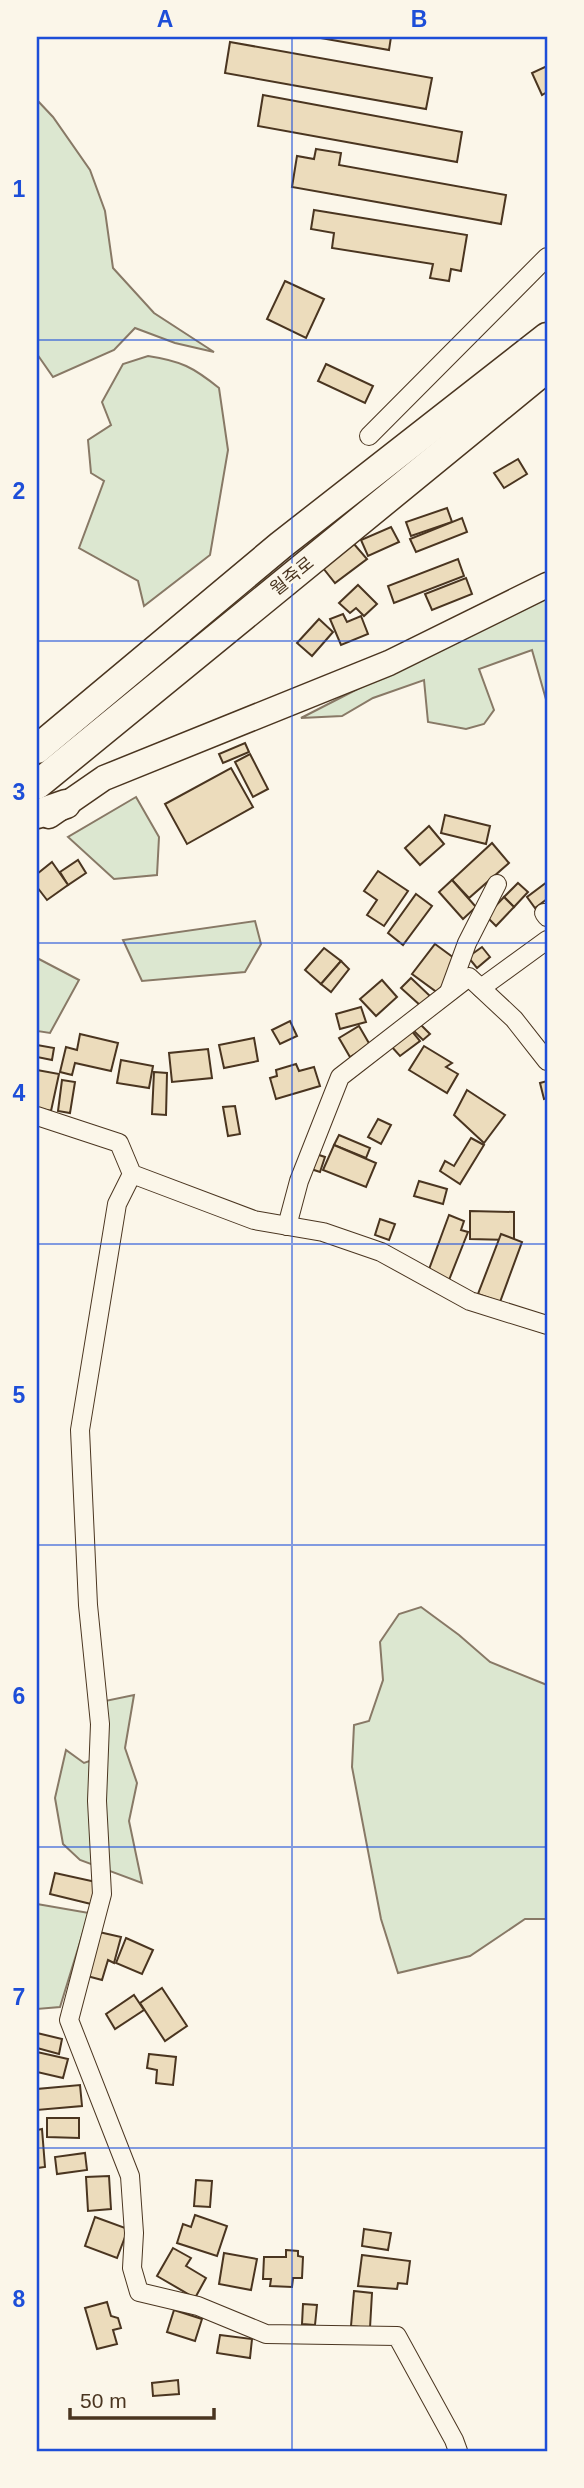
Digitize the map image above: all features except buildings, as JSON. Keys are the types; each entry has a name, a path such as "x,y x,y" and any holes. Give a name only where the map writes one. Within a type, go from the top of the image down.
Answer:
{"main road":[{"name":"월죽로","path":"37,749 281,545 547,337"},
{"name":"월죽로","path":"37,785 547,368"},
{"path":"37,814 66,804"}],"street":[{"path":"369,436 545,264"},
{"path":"37,824 104,778 389,663 547,585"},
{"path":"448,995 467,943 497,884"},
{"path":"481,988 547,940"},
{"path":"287,1226 299,1181 340,1077 469,977 514,1019 547,1061"},
{"path":"37,1116 120,1143 132,1174 117,1204 80,1430 88,1605 100,1724 97,1801 102,1894 69,2021 130,2176 134,2233 132,2268 139,2291 198,2306 266,2334 397,2336 458,2451"},
{"path":"132,1174 254,1220 323,1232 380,1252 470,1301 547,1325"}],"green space":[{"path":"37,100 53,117 90,170 105,211 113,268 154,313 214,352 175,343 135,328 114,350 53,377 37,354"},
{"path":"148,356 186,366 219,388 228,450 210,555 144,606 138,581 79,548 104,481 91,473 88,440 111,425 102,402 123,364"},
{"path":"547,594 547,703 532,650 479,669 494,710 484,724 466,729 428,722 424,680 373,698 342,716 301,718 453,640"},
{"path":"136,797 159,837 157,875 114,879 68,837"},
{"path":"255,921 261,944 245,972 142,981 123,940"},
{"path":"37,958 79,980 50,1033 37,1031"},
{"path":"421,1607 490,1662 547,1685 547,1919 525,1919 470,1956 398,1973 381,1919 352,1767 354,1725 369,1721 383,1680 380,1642 399,1614"},
{"path":"134,1695 125,1748 137,1783 129,1821 142,1883 80,1860 63,1844 55,1798 66,1750 84,1763 104,1756 105,1701"},
{"path":"37,1904 89,1913 60,2007 37,2009"}]}
